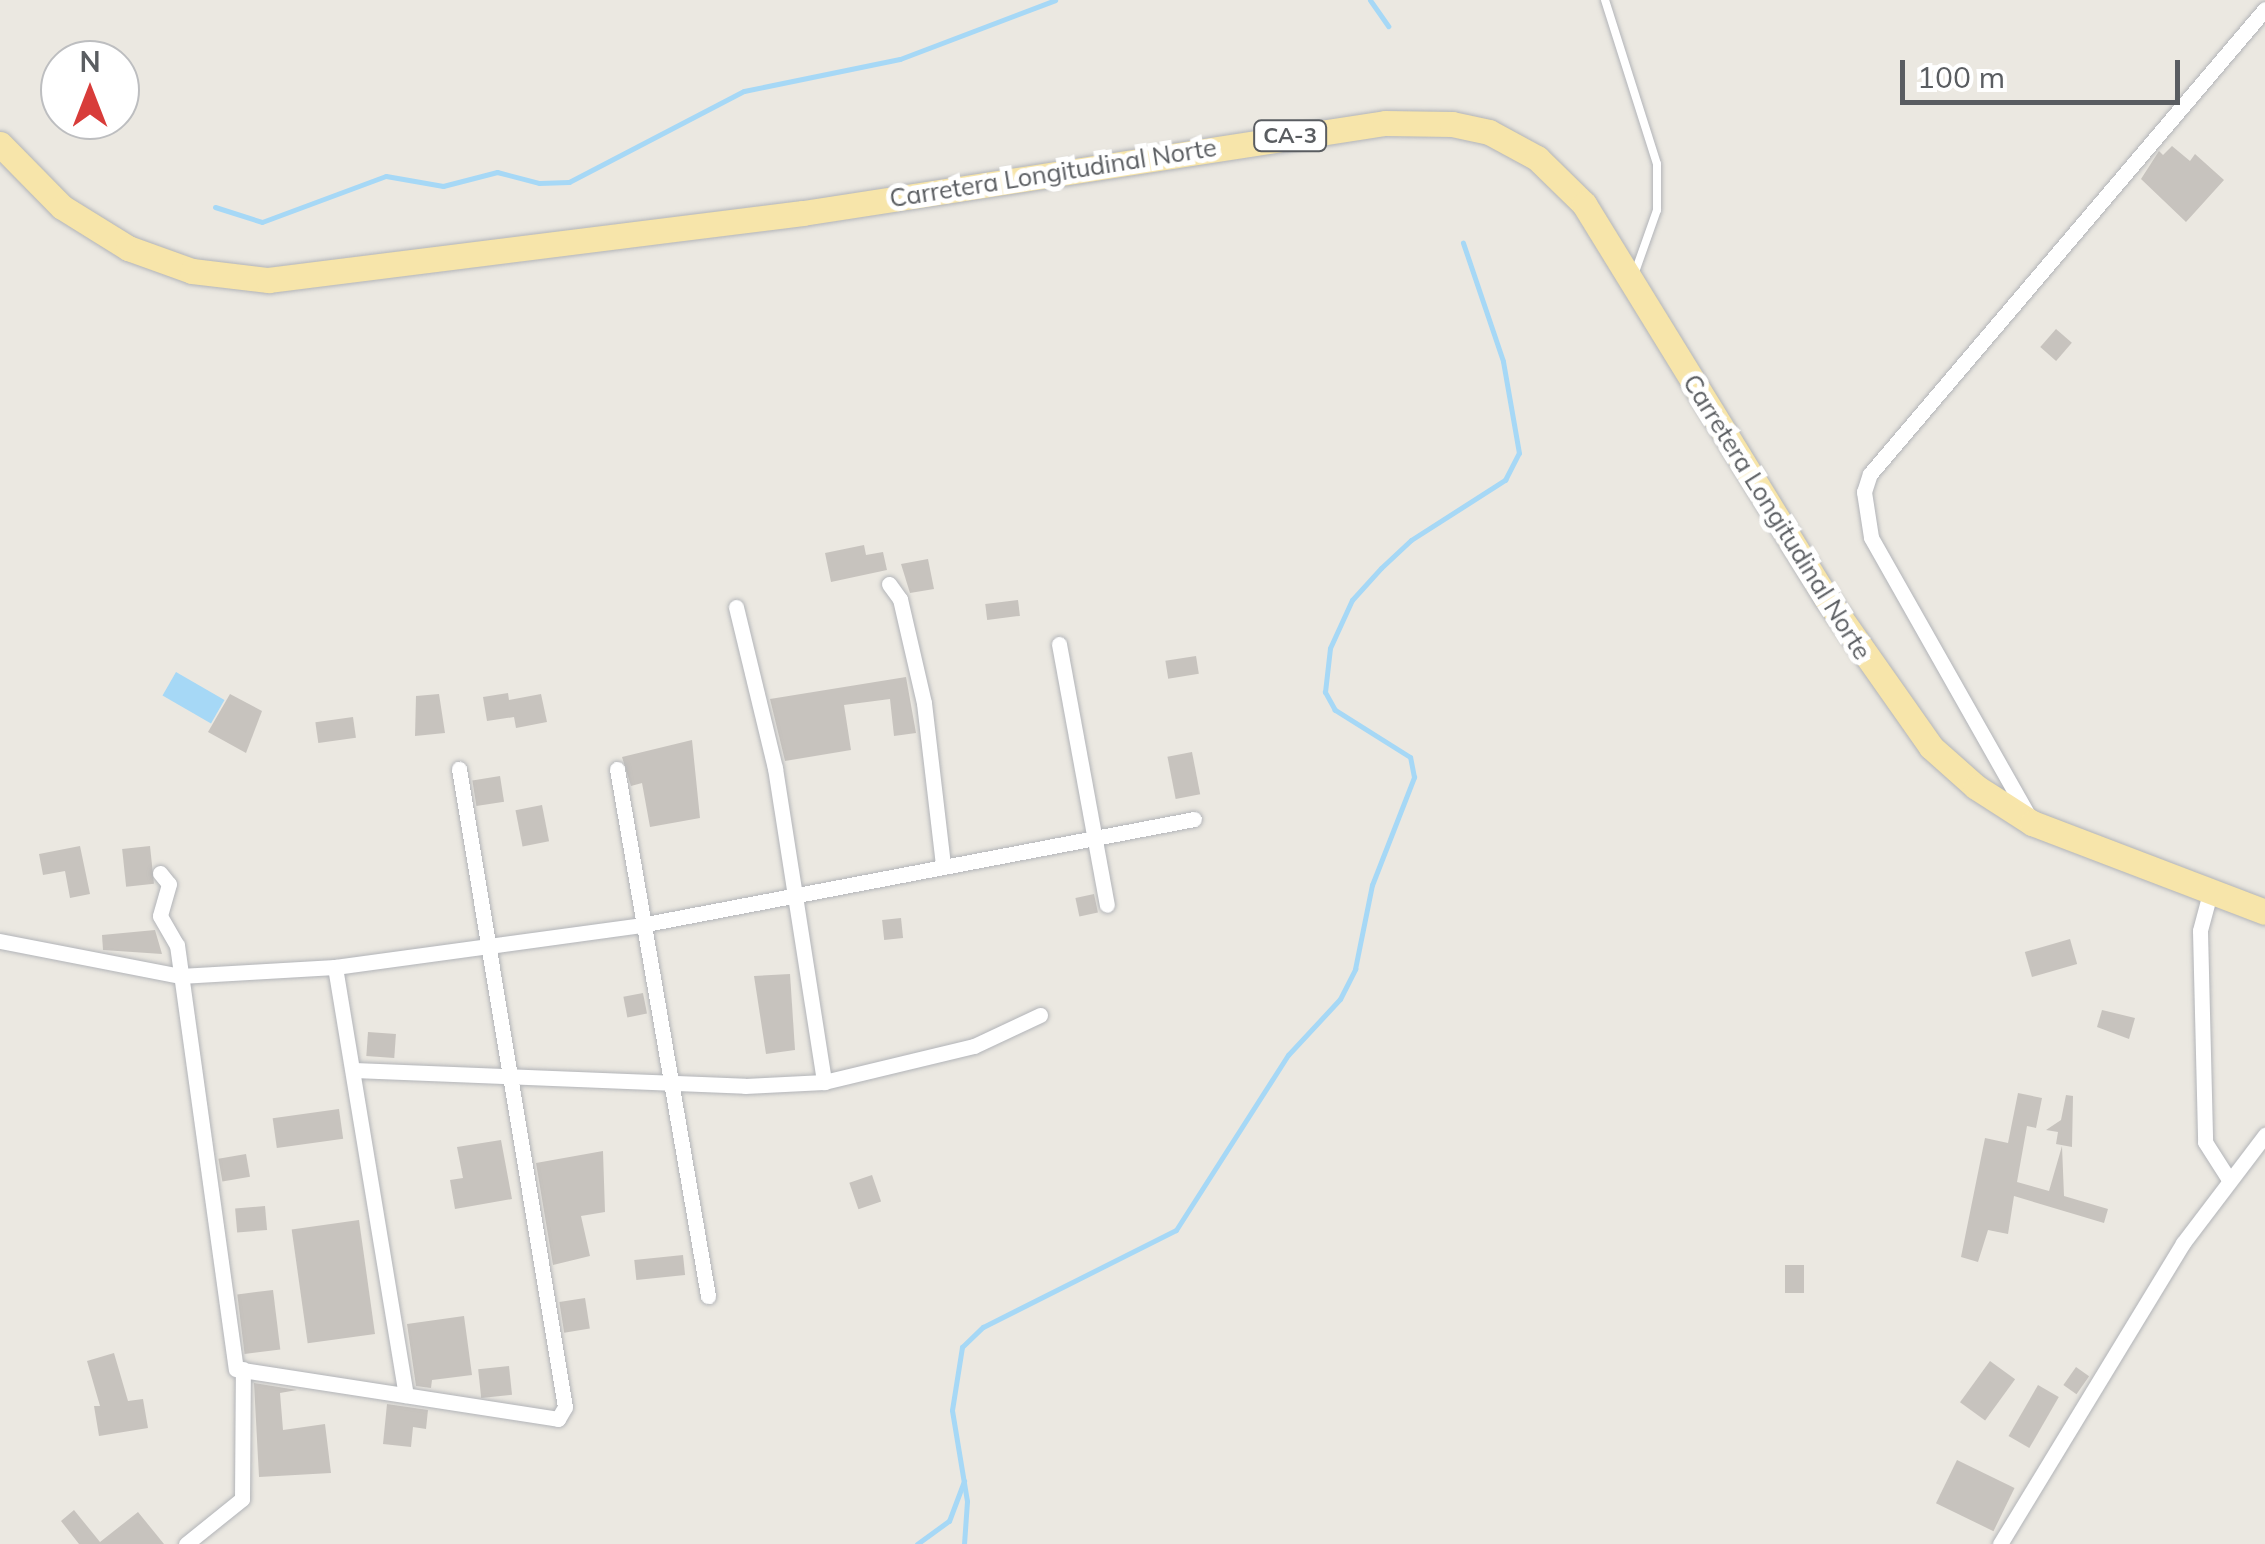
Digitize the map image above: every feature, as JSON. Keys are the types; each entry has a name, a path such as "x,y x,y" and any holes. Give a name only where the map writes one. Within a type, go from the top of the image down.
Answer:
{"main road":[{"name":"Carretera Longitudinal Norte","path":"0,144 62,207 128,248 216,276 280,280 784,216 1322,131 1435,122 1488,132 1537,158 1584,204 1904,712 1952,766 2032,823 2265,912"}],"street":[{"path":"2032,823 1870,537 1864,492 1870,474 2265,9"},
{"path":"889,584 900,599 924,704 943,864"},
{"path":"736,607 776,768 792,897 824,1082"},
{"path":"1059,644 1108,905"},
{"path":"160,873 169,884 160,916 176,945 236,1369 558,1419 565,1411 492,949 458,769"},
{"path":"617,769 641,926 708,1296"},
{"path":"0,942 180,976 335,967 492,949 641,926 943,864 1194,819"},
{"path":"2210,893 2200,931 2205,1142 2228,1178"},
{"path":"335,967 406,1395"},
{"path":"354,1070 669,1084 824,1082 974,1046 1040,1015"},
{"path":"2000,1544 2228,1178 2265,1135"},
{"path":"186,1544 242,1499 243,1369"}],"lane":[{"path":"1605,0 1657,164 1657,210 1632,281"}],"water":[{"path":"176,672 224,700 211,723 162,695"}],"building":[{"path":"2172,146 2190,161 2195,154 2224,180 2186,222 2141,179 2159,151 2163,155"},
{"path":"2056,329 2072,343 2056,361 2040,347"},
{"path":"864,545 866,555 883,552 887,570 831,582 825,553"},
{"path":"928,559 934,589 910,593 901,564"},
{"path":"1018,600 1020,616 987,620 985,604"},
{"path":"1196,656 1199,674 1168,679 1165,661"},
{"path":"906,677 916,733 894,736 890,699 844,705 851,750 785,761 770,699"},
{"path":"508,693 509,700 541,694 547,722 516,728 514,717 487,721 483,697"},
{"path":"230,694 262,711 246,753 208,732"},
{"path":"439,694 445,733 415,736 416,696"},
{"path":"353,717 356,738 318,743 315,722"},
{"path":"692,740 700,818 650,827 642,783 631,786 622,757"},
{"path":"1192,752 1200,794 1176,799 1167,757"},
{"path":"500,776 504,802 476,806 472,780"},
{"path":"542,805 549,841 523,846 515,810"},
{"path":"80,846 90,894 70,898 65,871 43,875 39,854"},
{"path":"150,846 154,884 126,887 122,849"},
{"path":"1094,894 1098,913 1079,917 1075,898"},
{"path":"901,918 903,938 884,940 882,920"},
{"path":"155,930 162,954 103,950 102,935"},
{"path":"2070,939 2077,964 2032,977 2025,952"},
{"path":"790,974 795,1050 766,1054 754,976"},
{"path":"643,993 647,1014 627,1017 623,997"},
{"path":"2102,1010 2135,1018 2129,1039 2097,1027"},
{"path":"368,1032 396,1034 394,1058 366,1056"},
{"path":"2018,1093 2042,1098 2036,1128 2027,1126 2017,1182 2049,1191 2062,1146 2064,1196 2108,1209 2104,1223 2014,1196 2008,1234 1988,1230 1978,1262 1961,1257 1985,1138 2008,1143"},
{"path":"2066,1095 2073,1096 2072,1147 2056,1144 2058,1132 2046,1130 2061,1120"},
{"path":"339,1109 343,1139 277,1148 273,1118"},
{"path":"501,1140 512,1199 455,1209 450,1180 463,1178 457,1147"},
{"path":"603,1151 605,1212 581,1216 590,1256 553,1265 536,1163"},
{"path":"246,1154 250,1177 222,1182 218,1159"},
{"path":"872,1175 881,1201 858,1209 849,1183"},
{"path":"265,1206 267,1230 237,1233 235,1209"},
{"path":"359,1220 375,1334 308,1343 292,1229"},
{"path":"683,1255 685,1275 636,1280 634,1260"},
{"path":"1785,1265 1804,1265 1804,1293 1785,1293"},
{"path":"273,1290 280,1350 245,1354 237,1294"},
{"path":"585,1298 590,1329 564,1333 559,1302"},
{"path":"464,1316 472,1375 432,1380 431,1388 416,1386 407,1324"},
{"path":"114,1353 128,1401 143,1399 148,1428 99,1436 94,1406 100,1406 87,1361"},
{"path":"1990,1361 2015,1379 1985,1420 1960,1402"},
{"path":"509,1366 512,1395 481,1398 478,1369"},
{"path":"2076,1367 2089,1376 2076,1394 2063,1385"},
{"path":"254,1383 297,1390 280,1393 283,1430 325,1424 331,1473 259,1477"},
{"path":"2038,1385 2059,1397 2029,1448 2008,1436"},
{"path":"387,1404 428,1410 426,1429 413,1427 411,1447 383,1444"},
{"path":"1957,1460 2015,1488 1993,1531 1936,1503"},
{"path":"74,1510 100,1542 138,1512 164,1544 79,1544 61,1521"}],"waterway":[{"path":"215,207 262,222 386,176 443,186 497,172 539,183 569,182 744,91 900,59 1055,0"},
{"path":"1370,0 1388,26"},
{"path":"964,1544 967,1501 952,1410 962,1347 983,1327 1176,1230 1288,1055 1340,999 1355,969 1372,885 1414,777 1410,757 1335,710 1325,692 1330,648 1352,600 1381,568 1411,540 1505,480 1519,453 1503,361 1463,243"},
{"path":"917,1544 949,1521 964,1481"}]}
